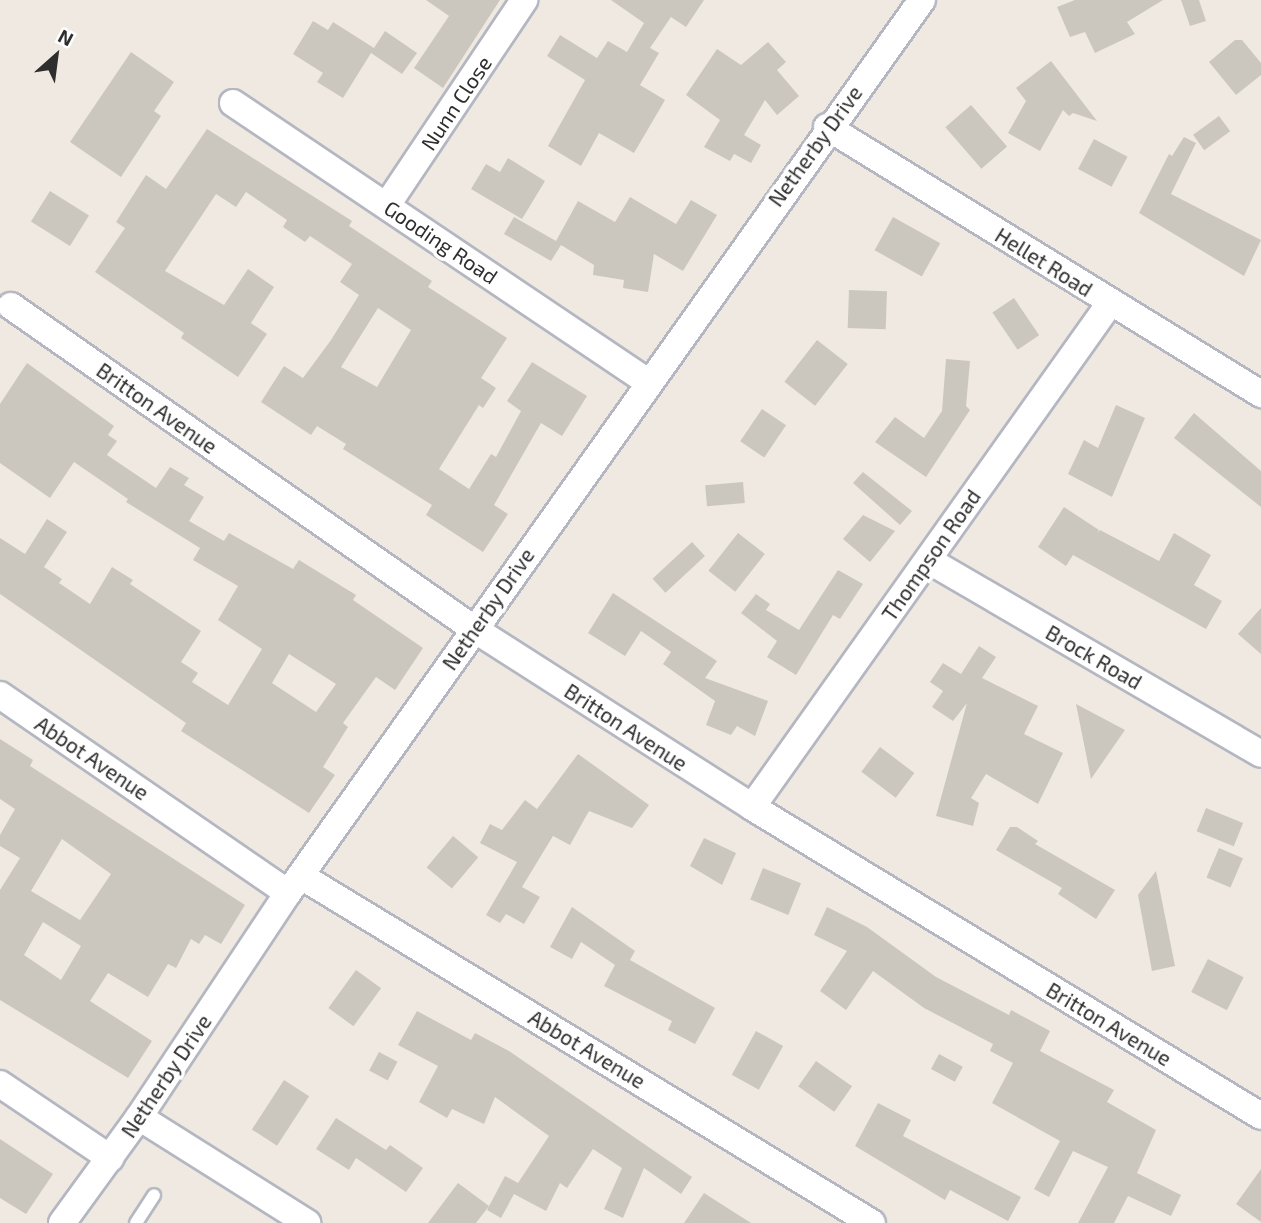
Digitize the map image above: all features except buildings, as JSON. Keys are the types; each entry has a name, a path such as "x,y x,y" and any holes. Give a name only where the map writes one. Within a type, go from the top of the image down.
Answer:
{"street":[{"name":"Nunn Close","path":"387,205 524,0"},
{"name":"Netherby Drive","path":"62,1223 139,1117 295,884 827,127 922,0"},
{"name":"Gooding Road","path":"233,103 648,382"},
{"name":"Hellet Road","path":"827,127 1261,394"},
{"name":"Thompson Road","path":"752,807 1110,303"},
{"name":"Britton Avenue","path":"11,306 474,629 752,807 1261,1116"},
{"name":"Brock Road","path":"928,560 1261,754"},
{"name":"Abbot Avenue","path":"0,695 295,884 872,1223"},
{"path":"0,1084 110,1158"},
{"path":"139,1117 307,1223"}],"lane":[{"path":"136,1223 155,1195"}]}
